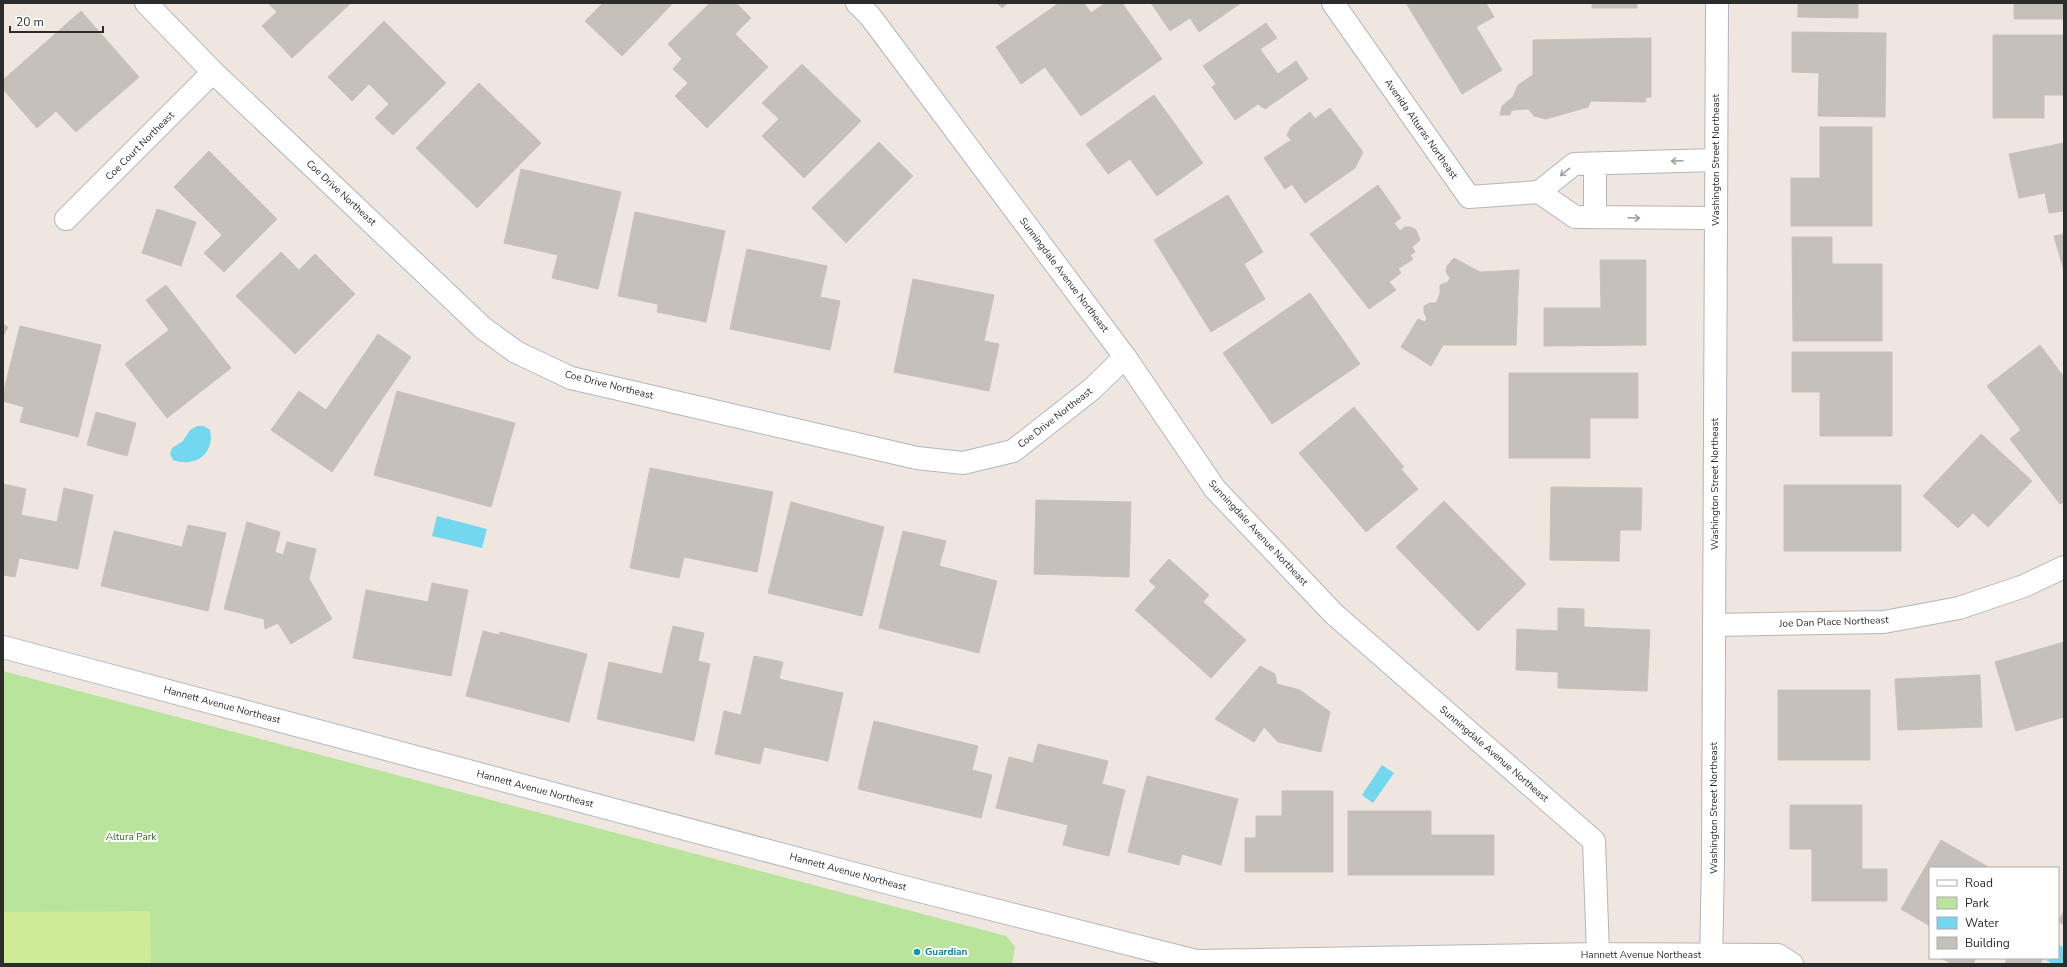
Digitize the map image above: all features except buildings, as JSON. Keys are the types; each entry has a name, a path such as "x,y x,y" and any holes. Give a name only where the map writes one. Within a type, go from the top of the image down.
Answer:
{"street":[{"name":"Coe Drive Northeast","path":"146,3 213,72 483,328 516,352 571,378 917,458 963,463 1013,451 1092,389 1125,357"},
{"name":"Sunningdale Avenue Northeast","path":"857,3 870,16 1125,357 1215,489 1334,614 1594,841 1598,954"},
{"name":"Avenida Alturas Northeast","path":"1333,3 1469,197 1539,192"},
{"name":"Washington Street Northeast","path":"1711,959 1717,3"},
{"name":"Coe Court Northeast","path":"66,219 213,72"},
{"path":"1716,160 1574,164 1539,192 1575,217 1716,218"},
{"path":"1595,164 1595,217"},
{"name":"Joe Dan Place Northeast","path":"1714,625 1884,622 1958,608 2024,586 2064,567"},
{"name":"Hannett Avenue Northeast","path":"3,647 1189,963 1598,954 1711,959"},
{"path":"1711,959 1778,956 1792,964"}],"green space":[{"name":"Altura Park","path":"3,671 1006,936 1015,947 1012,964 3,964"},
{"path":"150,911 151,964 3,964 3,912"}],"water":[{"path":"197,426 204,426 210,430 211,439 206,452 202,457 189,462 173,460 170,454 172,448 183,441 190,430"},
{"path":"437,516 487,529 482,548 432,536"},
{"path":"1382,765 1394,773 1373,803 1362,795"},
{"path":"2059,945 2064,948 2064,964 2053,964 2046,960 2059,959"}],"place":[{"name":"Guardian","path":"917,952"}]}
